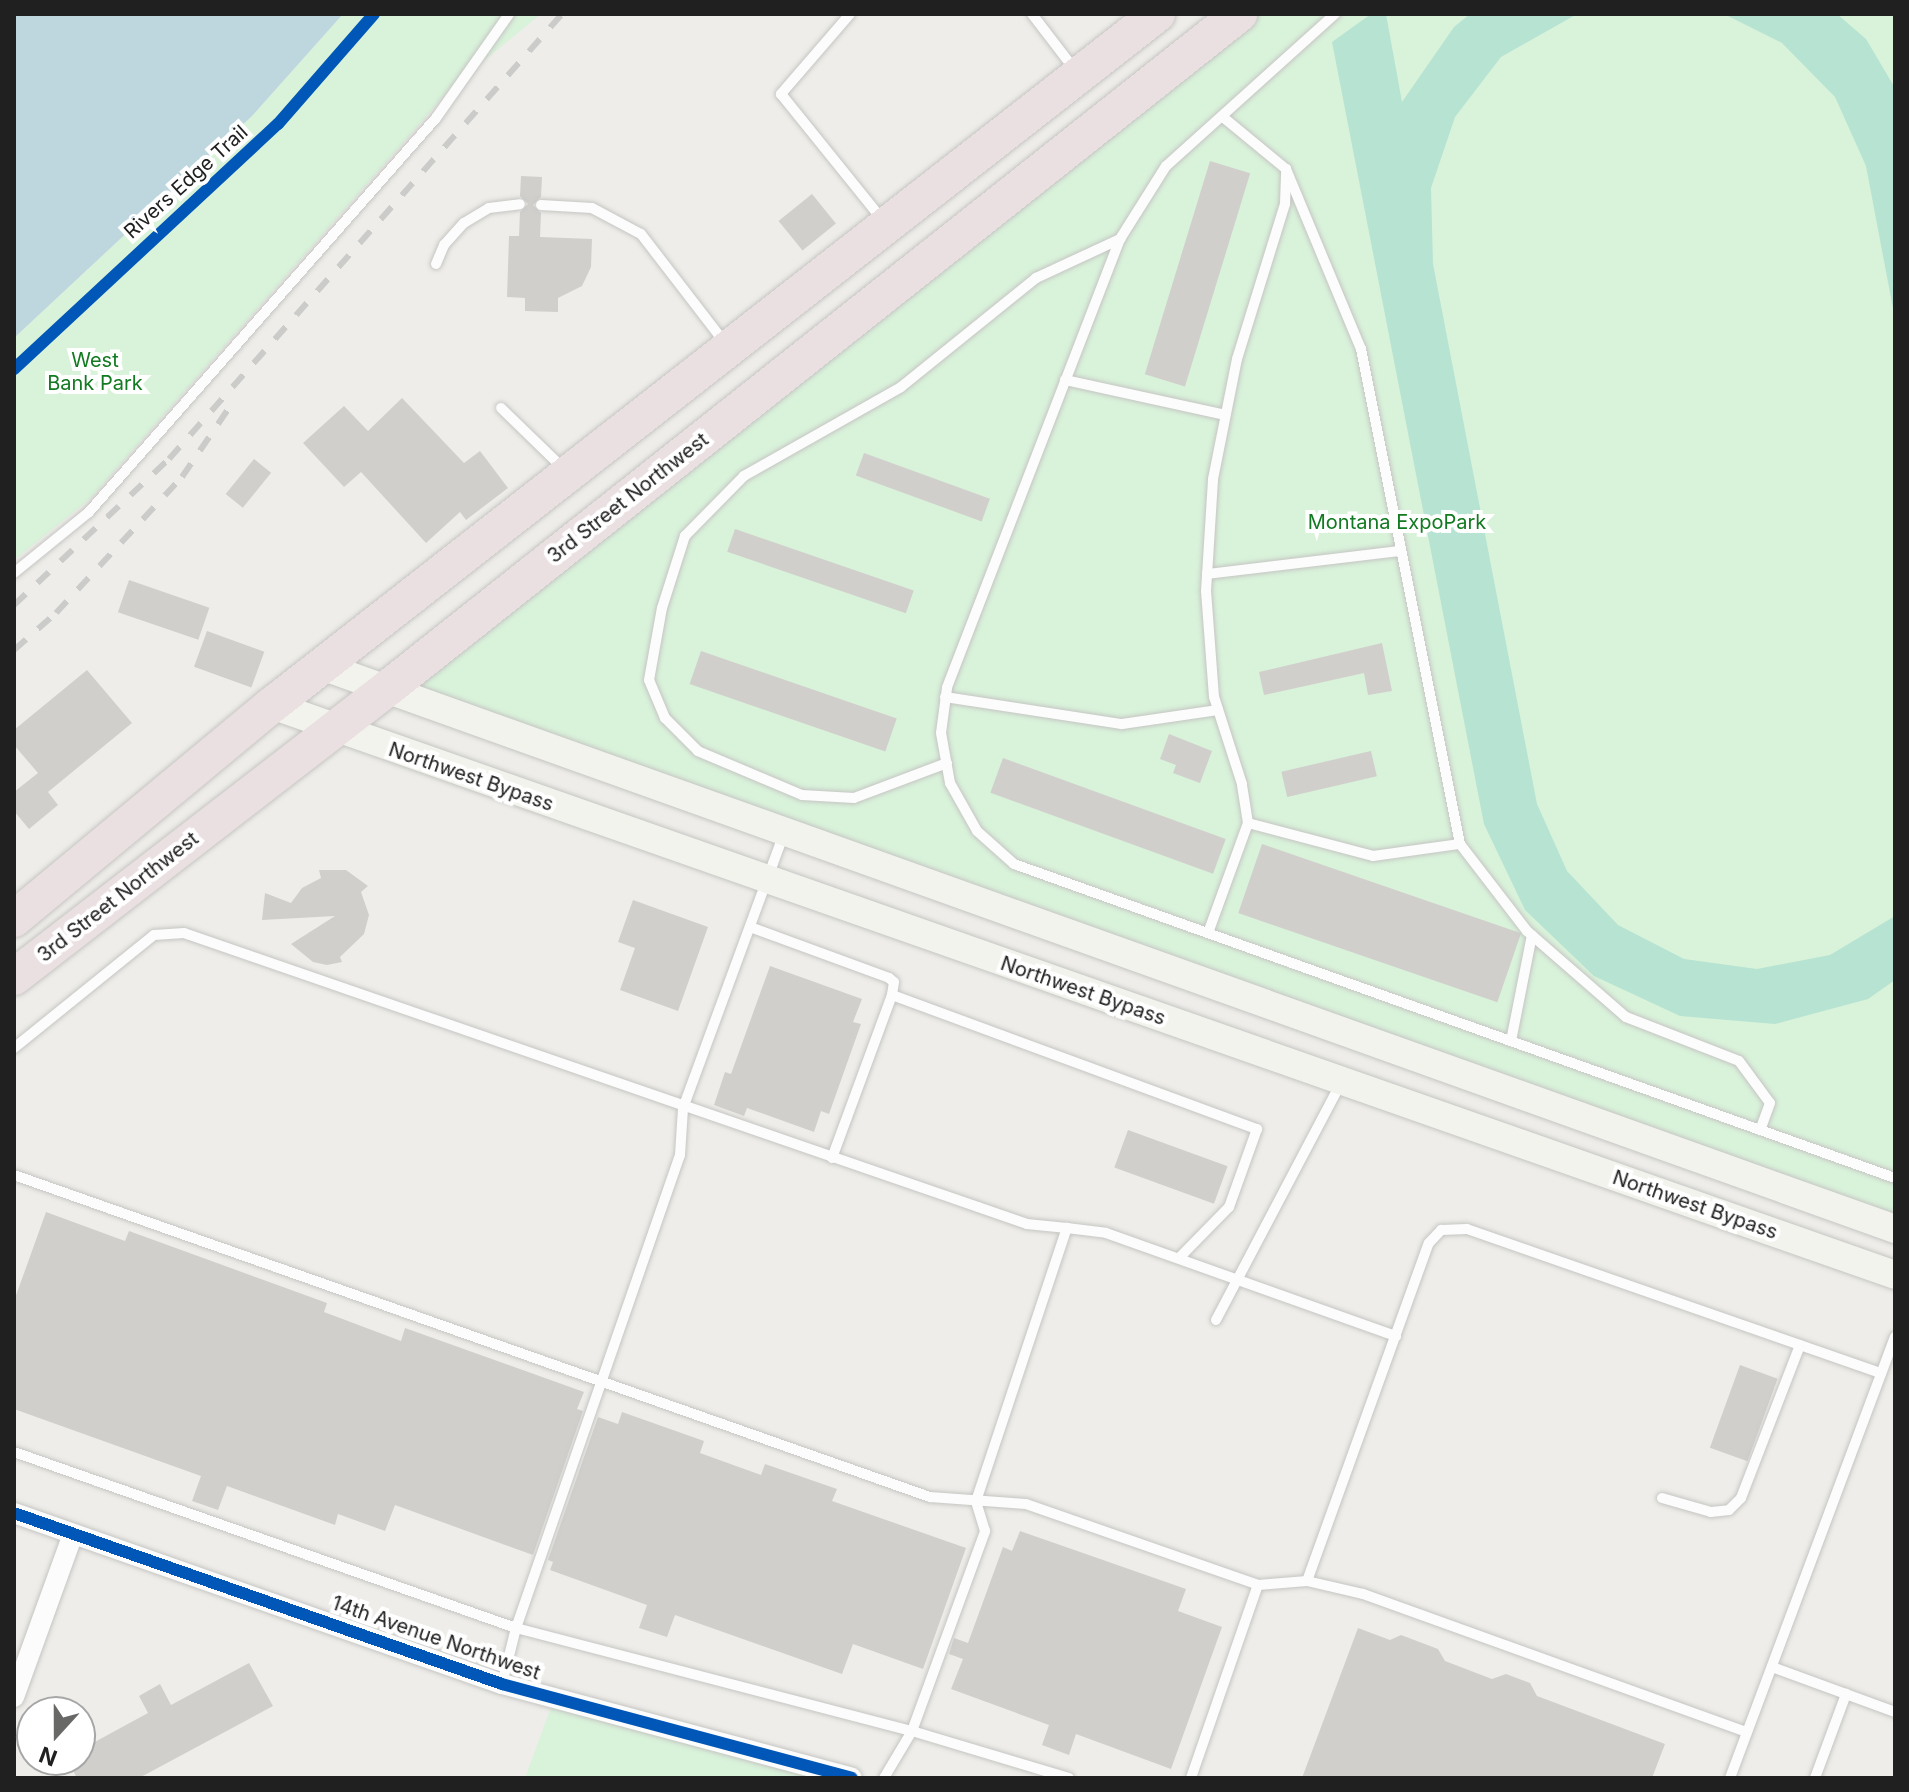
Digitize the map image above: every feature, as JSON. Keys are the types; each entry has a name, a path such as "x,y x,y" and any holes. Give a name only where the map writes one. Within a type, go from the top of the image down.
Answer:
{"highway":[{"path":"14,919 272,705 1157,14"},
{"name":"3rd Street Northwest","path":"14,977 388,688 1239,14"}],"main road":[{"path":"322,666 1895,1229"},
{"name":"Northwest Bypass","path":"272,705 1895,1275"}],"street":[{"name":"14th Avenue Northwest","path":"14,1513 502,1684 825,1774 852,1778"},
{"path":"14,1697 73,1534"}],"lane":[{"path":"14,573 89,512 436,118 509,14"},
{"path":"850,14 781,94 886,224"},
{"path":"1032,14 1078,75"},
{"path":"1335,14 1166,166 1120,239 945,697 941,733 950,783 977,831 1014,864 1895,1178"},
{"path":"1223,117 1286,169 1361,349 1460,844 1532,935 1626,1017 1739,1061 1770,1103 1760,1130"},
{"path":"1208,933 1248,823 1242,784 1218,710 1207,574 1213,479 1237,359 1285,204 1286,169"},
{"path":"436,264 444,245 464,223 489,208 520,204"},
{"path":"541,205 592,208 641,234 729,347"},
{"path":"947,763 854,798 802,795 698,751 665,718 649,680 662,608 685,536 744,476 901,387 1036,278 1120,239"},
{"path":"1065,380 1225,415"},
{"path":"501,408 568,474"},
{"path":"1207,574 1401,551"},
{"path":"945,697 1122,724 1218,710"},
{"path":"1248,823 1373,856 1460,844"},
{"path":"502,1684 516,1628 680,1155 683,1108 785,830"},
{"path":"750,927 894,982 892,995 832,1158"},
{"path":"14,1048 154,935 184,933 683,1108 1027,1224 1106,1233 1396,1336"},
{"path":"1511,1041 1532,935"},
{"path":"892,995 1257,1129 1229,1207 1179,1258"},
{"path":"1216,1320 1342,1082"},
{"path":"14,1175 930,1497 1026,1504 1258,1585 1307,1581 1363,1594 1747,1732"},
{"path":"1307,1581 1429,1243 1441,1230 1458,1227 1881,1373"},
{"path":"884,1778 912,1731 985,1531 976,1501 1067,1228"},
{"path":"1730,1778 1895,1337"},
{"path":"1662,1498 1711,1512 1729,1510 1741,1498 1800,1345"},
{"path":"14,1452 516,1628 912,1731 1069,1778"},
{"path":"1191,1778 1258,1585"},
{"path":"1772,1667 1895,1712"},
{"path":"1815,1778 1846,1694"}],"green space":[{"name":"West Bank Park","path":"343,14 541,14 454,85 90,499 14,560 14,338 252,116"},
{"name":"Montana ExpoPark","path":"1239,14 1895,14 1895,1229 389,688"},
{"path":"1371,14 1386,14 1402,102 1454,27 1470,14 1577,14 1501,57 1455,117 1431,188 1433,264 1537,804 1567,871 1618,925 1684,959 1757,969 1830,955 1895,916 1895,980 1868,999 1775,1024 1680,1016 1594,976 1525,910 1484,824 1332,42"},
{"path":"1724,14 1837,14 1866,39 1895,88 1895,319 1866,166 1835,97 1782,43"},
{"path":"554,1699 823,1778 525,1778"}],"water":[{"path":"14,14 343,14 252,116 14,338"}],"building":[{"path":"1210,161 1250,173 1185,387 1145,374"},
{"path":"521,176 542,177 541,197 533,205 541,213 540,237 592,239 591,267 582,286 558,298 558,312 525,311 525,298 507,297 509,236 519,236 520,212 528,204 520,196"},
{"path":"812,194 836,224 802,251 779,221"},
{"path":"402,398 464,463 480,451 508,488 466,520 460,512 426,543 361,472 344,487 303,443 344,406 368,431"},
{"path":"864,453 990,499 982,521 856,476"},
{"path":"254,459 271,473 243,508 226,494"},
{"path":"735,529 914,591 906,613 727,552"},
{"path":"129,580 209,608 198,640 118,612"},
{"path":"207,631 264,652 251,688 194,667"},
{"path":"1382,643 1392,691 1368,695 1364,673 1264,695 1259,672"},
{"path":"701,651 897,718 885,751 690,684"},
{"path":"87,670 132,723 48,792 58,805 29,829 14,811 14,792 38,773 14,745 14,730"},
{"path":"1169,734 1212,751 1200,783 1173,773 1176,765 1160,759"},
{"path":"1371,751 1377,776 1287,797 1281,772"},
{"path":"1003,758 1226,839 1213,874 990,793"},
{"path":"1262,844 1521,933 1497,1002 1238,913"},
{"path":"319,870 346,870 368,886 361,892 369,915 364,934 340,957 342,962 327,965 313,962 291,944 335,916 262,920 265,893 291,903 302,888 321,878"},
{"path":"633,900 708,927 678,1011 620,990 635,948 618,942"},
{"path":"770,966 862,999 853,1022 861,1024 829,1114 821,1111 814,1132 747,1108 744,1116 714,1105 725,1072 731,1074"},
{"path":"1128,1130 1228,1166 1214,1204 1114,1168"},
{"path":"46,1212 125,1241 129,1231 327,1303 324,1312 401,1341 405,1328 584,1392 577,1409 583,1411 533,1555 395,1505 385,1531 338,1514 335,1525 227,1486 218,1510 192,1501 201,1476 14,1409 14,1301"},
{"path":"1740,1365 1778,1379 1747,1461 1710,1448"},
{"path":"622,1412 704,1441 700,1453 761,1475 765,1464 837,1489 832,1501 966,1548 923,1669 853,1644 842,1674 675,1615 667,1637 639,1628 647,1605 550,1570 553,1562 548,1560 598,1417 618,1424"},
{"path":"1020,1531 1186,1589 1178,1611 1222,1627 1171,1769 1076,1734 1069,1755 1042,1745 1049,1725 951,1689 963,1659 949,1654 954,1638 968,1643 1003,1547 1012,1551"},
{"path":"1358,1628 1390,1640 1401,1635 1438,1649 1445,1661 1492,1679 1506,1674 1530,1683 1537,1696 1665,1744 1652,1778 1302,1778"},
{"path":"249,1663 273,1706 139,1778 77,1778 96,1776 96,1741 148,1713 139,1696 160,1684 171,1705"}],"railway":[{"path":"14,605 169,459 562,14"},
{"path":"14,650 56,613 182,477 235,399"}],"cycle path":[{"name":"Rivers Edge Trail","path":"14,369 278,124 374,14"},
{"path":"14,1513 502,1684 852,1778"}]}
